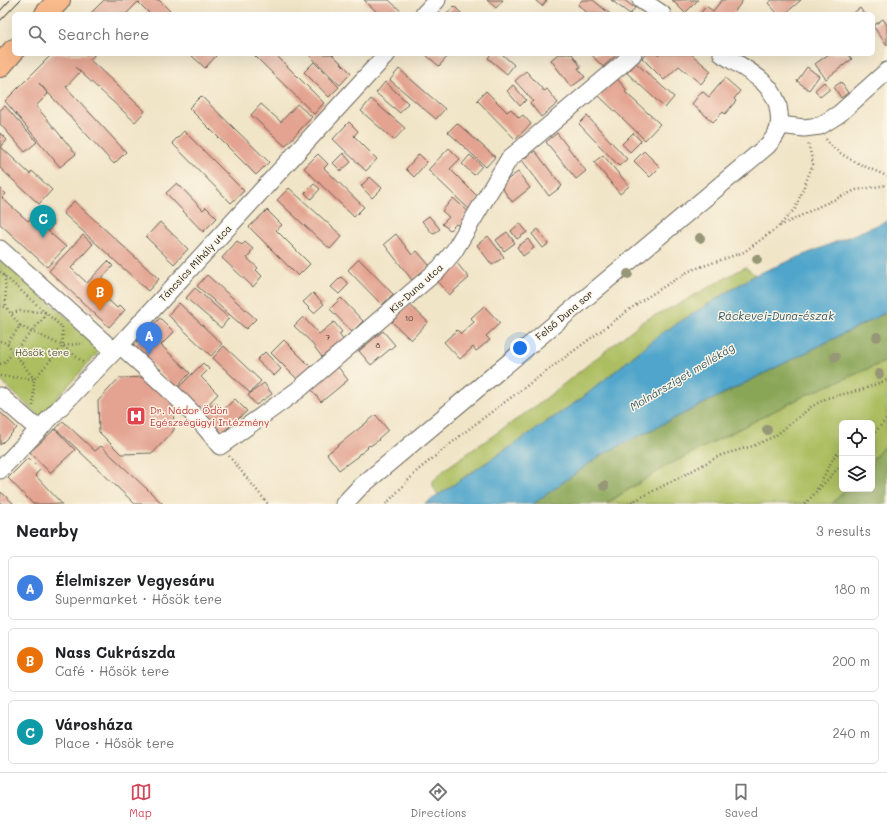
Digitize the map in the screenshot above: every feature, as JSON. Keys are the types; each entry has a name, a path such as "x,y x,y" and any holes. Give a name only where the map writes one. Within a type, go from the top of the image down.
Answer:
{"main road":[{"path":"48,12 59,0"},
{"path":"0,66 12,52"}],"street":[{"path":"426,12 437,0"},
{"path":"642,0 659,12"},
{"name":"Táncsics Mihály utca","path":"0,470 117,348 385,56"},
{"name":"Kis-Duna utca","path":"220,446 298,390 440,268 454,251 509,159 631,56"},
{"path":"725,56 762,81 772,92 779,107 780,125 812,127 839,114 887,71"},
{"name":"Felső Duna sor","path":"344,504 359,488 767,146 775,137 780,125"},
{"path":"0,249 181,402 209,430 220,446"},
{"path":"0,396 39,430"}],"path":[{"path":"812,127 829,144 854,162 887,176"},
{"path":"777,228 794,209 813,164 812,127"},
{"path":"386,504 418,470 480,421 642,301 689,271 744,252 777,228 856,190 887,185"},
{"path":"0,272 62,327"},
{"path":"5,276 6,307"},
{"path":"0,306 6,307 12,313 20,326 63,346 95,371"},
{"path":"12,313 20,311 46,313"},
{"path":"0,364 4,363 14,352 46,313"},
{"path":"7,343 20,326"},
{"path":"0,341 7,343 34,379 33,408"},
{"path":"34,379 63,346"},
{"path":"0,376 34,379"},
{"path":"628,504 721,455 753,446 775,436 811,407 827,398 861,390 887,380"},
{"path":"875,432 887,419"},
{"path":"220,446 268,504"},
{"path":"816,491 834,458 839,452"},
{"path":"805,504 839,467"}],"green space":[{"name":"Hősök tere","path":"0,259 102,348 40,417 0,380"},
{"path":"745,267 755,275 662,333 582,398 438,495 433,486 433,481 445,469 540,403 643,321 679,304"},
{"path":"887,312 887,361 806,395 668,465 605,504 533,504 601,455"},
{"path":"887,361 887,443 875,457 875,420 839,420 839,492 843,492 832,504 606,504 668,465 806,395"},
{"path":"887,443 887,504 832,504 843,492 875,492 875,457"}],"water":[{"name":"Ráckevei-Duna-észak","path":"887,221 887,312 601,455 533,504 425,504 582,398 662,333 755,275"}],"building":[{"path":"104,0 159,0 171,12 148,12 138,2 128,12 92,12"},
{"path":"364,0 389,0 402,12 377,12"},
{"path":"487,0 503,0 496,8"},
{"path":"535,0 547,0 542,6"},
{"path":"582,0 593,0 608,12 587,12 578,5"},
{"path":"611,0 624,0 635,8 632,12 627,12"},
{"path":"672,0 698,0 686,12 684,12"},
{"path":"722,0 743,0 734,12 702,12 706,6 713,11"},
{"path":"772,0 801,0 787,12 776,12 768,3"},
{"path":"454,6 460,12 449,12"},
{"path":"860,8 863,12 855,12"},
{"path":"883,19 887,25 887,45 875,29 875,25"},
{"path":"50,56 93,56 90,60 145,111 135,122 75,67 80,72 66,87 126,152 114,164 39,83 48,94 36,106 76,154 60,167 5,101"},
{"path":"192,56 216,56 205,68"},
{"path":"255,56 277,56 324,103 314,114"},
{"path":"310,56 334,56 351,73 340,85"},
{"path":"427,56 448,56 439,66"},
{"path":"490,56 504,56 514,65 507,74 488,58"},
{"path":"556,56 573,56 581,67 578,68 585,77 571,87 551,60"},
{"path":"593,56 615,56 603,67"},
{"path":"644,56 693,56 711,71 701,84 679,66 664,80 642,58"},
{"path":"826,56 850,56 852,59 826,79 815,64"},
{"path":"314,62 339,87 329,97 304,72"},
{"path":"636,63 674,97 665,108 627,73"},
{"path":"807,67 819,76 809,90 797,81"},
{"path":"399,69 445,109 436,119 390,80"},
{"path":"526,71 544,91 547,89 558,103 541,117 530,103 533,101 515,81"},
{"path":"725,78 740,91 734,99 736,101 725,114 723,112 713,122 692,104 702,91 709,97"},
{"path":"617,79 627,90 625,92 660,124 645,140 598,95"},
{"path":"385,82 408,103 400,113 376,93"},
{"path":"824,82 830,89 820,97 815,90"},
{"path":"841,82 848,93 841,98 834,87"},
{"path":"513,85 526,100 520,106 507,91"},
{"path":"486,91 507,112 511,109 519,118 523,115 531,124 515,139 477,100"},
{"path":"201,96 269,162 256,175 189,108"},
{"path":"371,99 405,128 394,140 361,111"},
{"path":"261,104 281,122 297,104 312,117 285,146 251,115"},
{"path":"5,106 37,142 25,152 0,124 0,110"},
{"path":"587,116 627,159 619,166 579,124"},
{"path":"349,122 358,131 354,136 377,159 366,171 333,139"},
{"path":"457,123 495,157 486,167 448,132"},
{"path":"184,131 244,191 231,203 172,143"},
{"path":"0,133 7,140 1,147 30,174 32,171 52,190 39,204 0,168"},
{"path":"557,133 586,171 576,179 546,142"},
{"path":"633,133 641,141 630,152 622,144"},
{"path":"449,148 460,159 450,169 479,198 471,211 428,170"},
{"path":"535,151 562,186 549,196 522,160"},
{"path":"644,151 660,167 650,177 634,161"},
{"path":"343,153 351,162 341,171 333,163"},
{"path":"318,154 328,164 324,168 364,207 354,217 304,168"},
{"path":"419,154 427,162 414,177 406,169"},
{"path":"470,155 482,166 474,175 462,164"},
{"path":"603,155 629,186 620,194 594,162"},
{"path":"518,172 530,188 512,202 500,185"},
{"path":"370,177 382,188 372,198 361,186"},
{"path":"177,183 203,210 206,207 217,218 203,232 166,193"},
{"path":"314,184 320,189 311,199 305,193"},
{"path":"0,188 6,194 2,198 28,221 38,210 54,224 48,231 66,247 47,267 0,224"},
{"path":"289,188 342,236 330,249 277,200"},
{"path":"453,198 469,212 463,218 465,220 459,226 456,224 450,230 442,224 449,217 442,211"},
{"path":"74,201 159,279 148,291 63,213"},
{"path":"267,210 282,225 276,230 310,264 298,276 249,227"},
{"path":"429,216 440,229 433,234 422,221"},
{"path":"160,222 188,249 174,264 146,237"},
{"path":"520,223 527,232 517,239 511,231"},
{"path":"538,229 548,244 543,248 532,234"},
{"path":"507,232 515,243 504,251 496,240"},
{"path":"396,234 412,255 417,251 430,266 412,280 384,244"},
{"path":"83,235 93,244 71,268 87,283 108,261 113,266 96,284 105,293 103,295 117,308 120,305 125,310 109,327 49,271"},
{"path":"488,236 504,257 492,265 477,245"},
{"path":"528,239 534,248 523,256 517,247"},
{"path":"237,241 242,245 245,242 253,249 247,258 258,268 256,270 262,276 253,287 222,258"},
{"path":"359,259 393,294 382,305 348,270"},
{"path":"457,263 469,278 449,295 436,280"},
{"path":"207,275 256,319 246,329 197,286"},
{"path":"341,277 349,284 339,294 331,287"},
{"path":"195,288 229,318 221,328 186,298"},
{"path":"313,293 324,304 314,313 303,302"},
{"path":"341,298 363,321 352,332 330,309"},
{"path":"179,303 222,344 211,356 168,315"},
{"path":"409,304 428,322 411,340 392,322"},
{"path":"484,306 500,323 486,336 490,340 476,351 473,347 460,359 444,342 457,330 461,334 474,322 471,318"},
{"path":"303,317 319,334 334,322 342,332 339,334 343,340 322,357 310,341 294,326"},
{"path":"160,318 174,332 161,345 190,373 176,388 133,346"},
{"path":"383,331 395,345 371,365 359,351"},
{"path":"284,340 311,367 298,380 271,353"},
{"path":"224,346 261,381 250,393 213,358"},
{"path":"265,352 281,369 274,376 257,360"},
{"path":"203,363 209,369 201,377 218,394 200,413 177,389"},
{"path":"338,367 348,380 321,402 311,389"},
{"name":"Dr. Nádor Ödön Egészségügyi Intézmény","path":"150,377 173,399 174,430 153,453 121,454 99,432 98,401 119,378"},
{"path":"264,383 272,394 256,405 248,395"},
{"path":"235,399 247,411 222,433 202,414 215,402 223,410"},
{"path":"0,412 17,428 0,445"},
{"path":"376,415 388,430 378,439 379,440 370,446 369,445 367,447 368,448 339,470 327,454"},
{"path":"63,421 95,451 101,446 163,504 135,504 56,429"},
{"path":"55,429 75,450 50,473 30,452"},
{"path":"28,458 40,470 35,475 62,504 33,504 8,478"},
{"path":"1,492 14,504 0,504"}],"tram line":[{"path":"0,11 10,0"},
{"path":"0,21 20,0"}],"place":[{"name":"Városháza","path":"43,238"},
{"name":"Nass Cukrászda","path":"100,311"},
{"name":"Élelmiszer Vegyesáru","path":"149,355"},
{"name":"Dr. Nádor Ödön Egészségügyi Intézmény","path":"136,416"}],"water label":[{"name":"Molnársziget mellékág","path":"682,377"}]}
